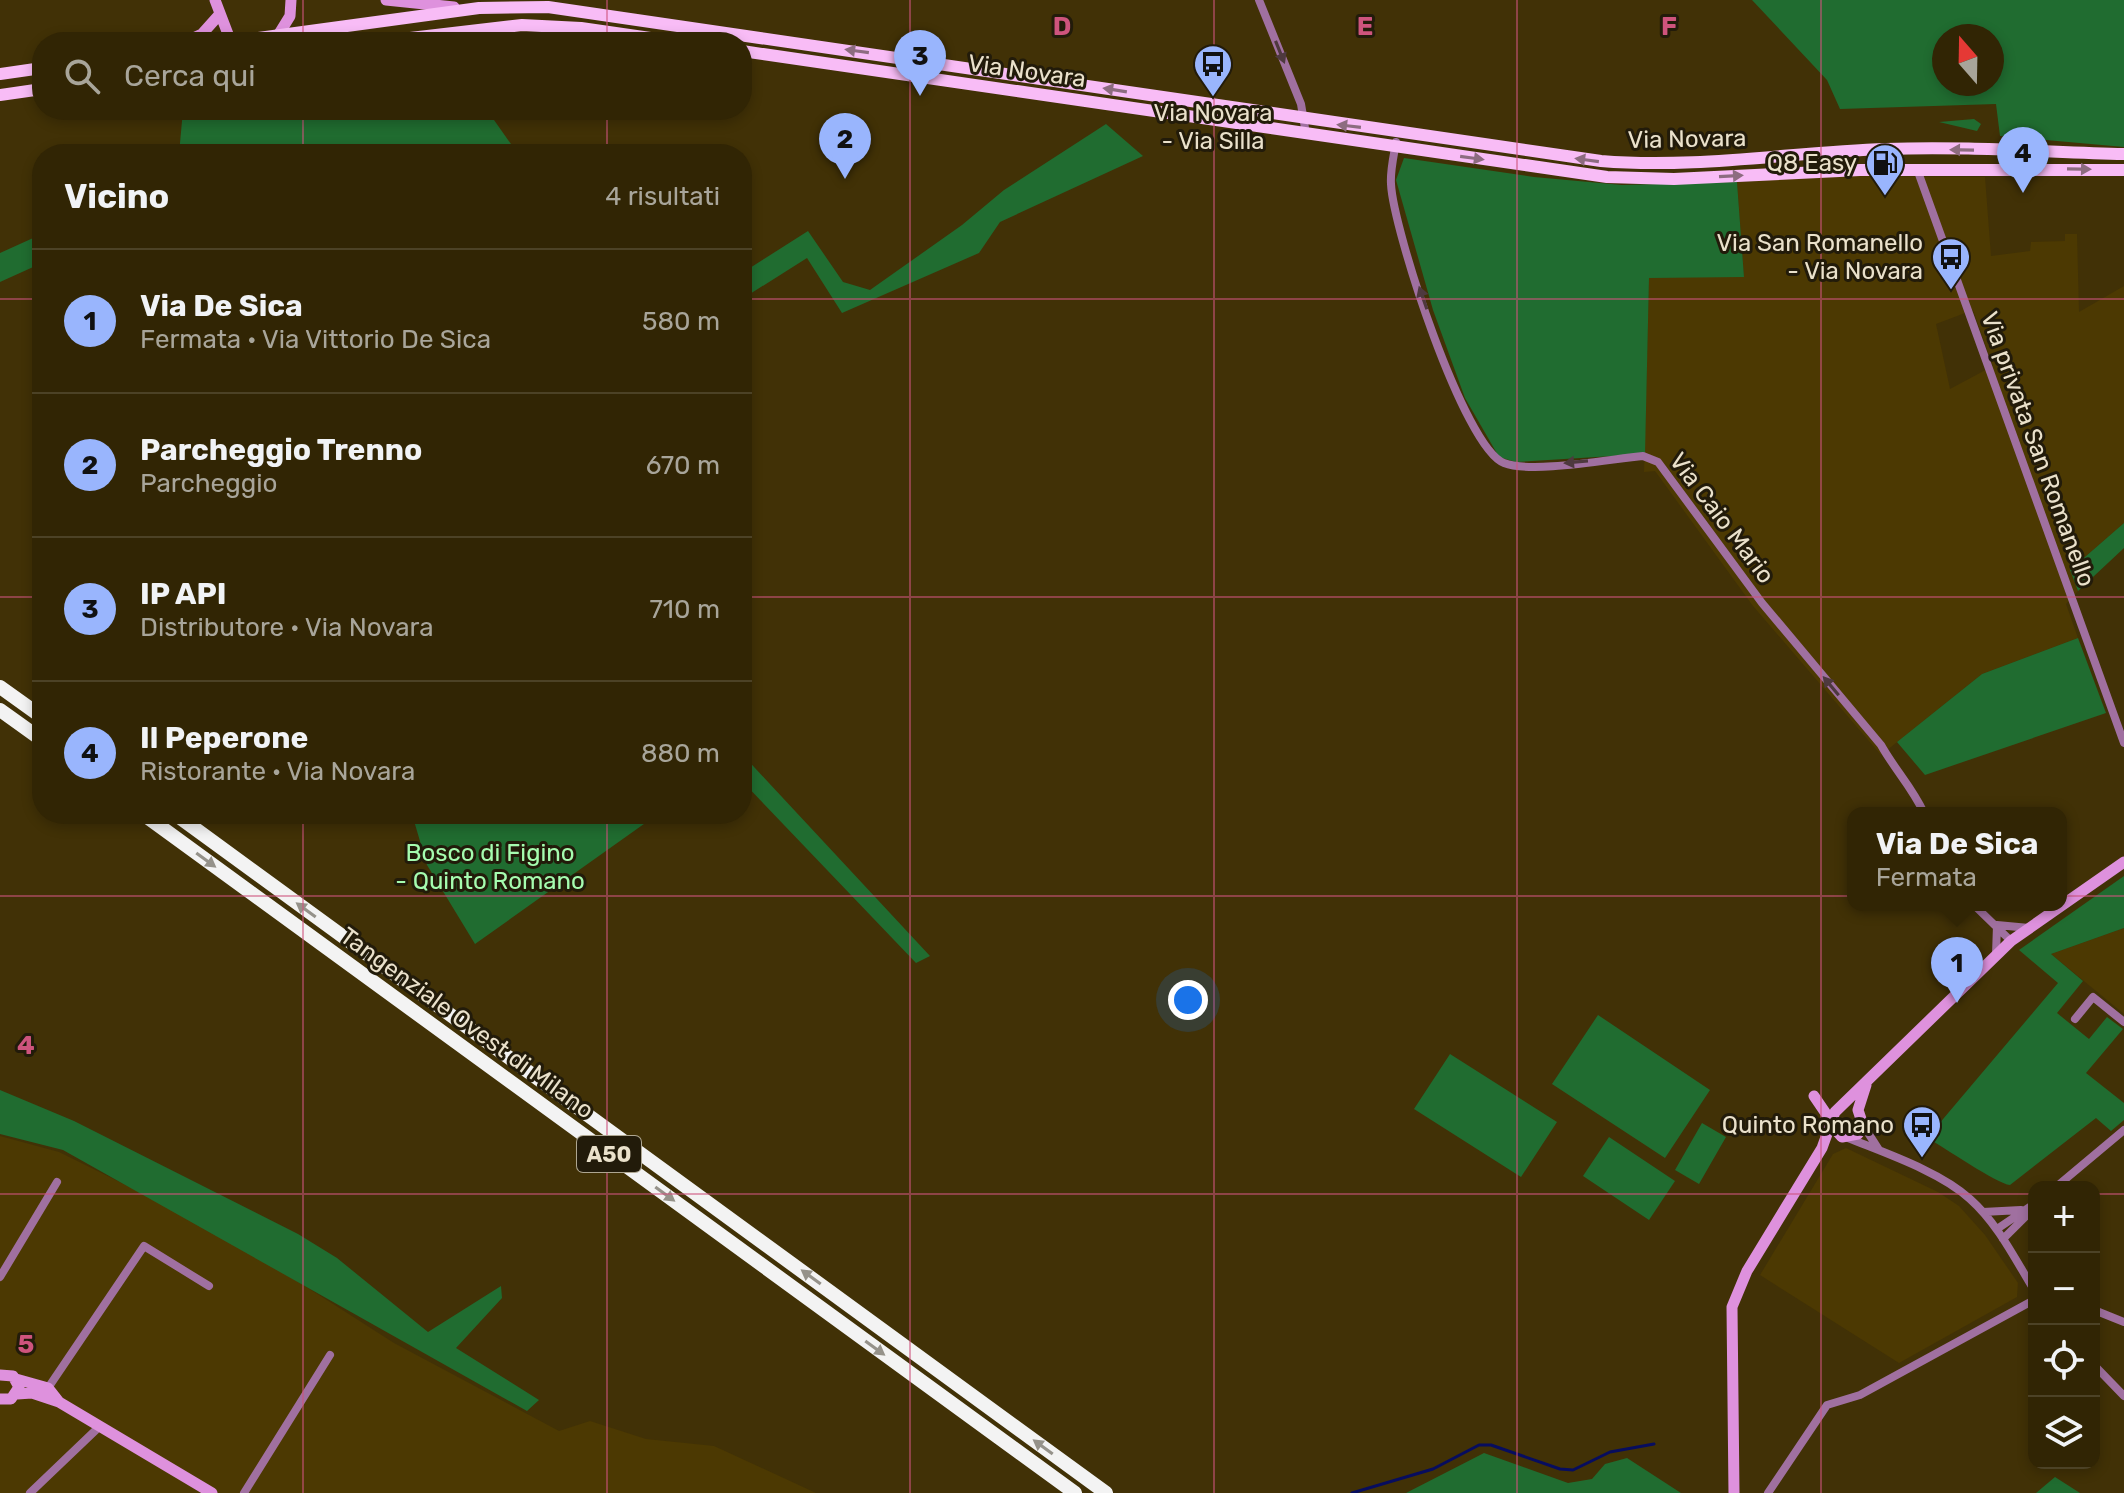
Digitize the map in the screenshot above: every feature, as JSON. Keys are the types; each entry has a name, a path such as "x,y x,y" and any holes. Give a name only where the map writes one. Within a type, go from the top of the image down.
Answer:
{"highway":[{"path":"0,687 32,710"},
{"path":"0,710 32,733"},
{"name":"Tangenziale Ovest di Milano","path":"157,824 1075,1493"},
{"name":"Tangenziale Ovest di Milano","path":"189,824 1106,1493"}],"main road":[{"name":"Via Novara","path":"321,32 479,8 564,8 724,32"},
{"path":"462,32 522,25 609,32"},
{"name":"Via Novara","path":"752,36 1579,159 1646,165 1916,150 2124,154"},
{"name":"Via Novara","path":"752,52 1395,148 1641,179 1917,169 2124,170"},
{"path":"0,74 32,69"},
{"path":"0,95 32,90"},
{"path":"1916,150 1917,169"}],"street":[{"name":"Via Novara","path":"215,0 226,32"},
{"path":"280,32 290,16 291,0"},
{"name":"Via Novara","path":"386,0 421,6 479,8"},
{"path":"1259,0 1301,104 1306,134"},
{"path":"204,32 219,15"},
{"name":"Via Caio Mario","path":"1397,131 1391,184 1399,230 1462,408 1492,456 1521,467 1643,456 1658,462 1762,603 1881,745 1894,768 1911,785 1921,807"},
{"name":"Via privata San Romanello","path":"1917,169 2124,743"},
{"path":"2067,902 2124,862"},
{"path":"1981,911 2011,941"},
{"path":"1734,1493 1732,1307 1747,1271 1822,1148 1841,1108 2011,941 2053,911"},
{"path":"1997,925 2029,928"},
{"path":"1996,955 1997,925"},
{"path":"2075,1019 2093,997 2124,1022"},
{"path":"1867,1080 1858,1110 1863,1125 1879,1150"},
{"path":"1858,1110 1841,1108 1817,1098 1832,1124 1845,1138 1879,1150 1961,1191 1997,1229 2028,1280"},
{"path":"1822,1148 1858,1134 1863,1125"},
{"path":"2063,1181 2124,1130"},
{"path":"0,1277 57,1182"},
{"path":"1983,1212 2028,1208"},
{"path":"1997,1229 2022,1210"},
{"path":"2003,1239 2028,1212"},
{"path":"8,1398 45,1392 144,1246 209,1286"},
{"path":"1768,1493 1827,1405 1860,1395 2028,1303"},
{"path":"2100,1312 2124,1322"},
{"path":"244,1493 330,1355"},
{"path":"2100,1371 2124,1396"},
{"path":"5,1374 45,1392 212,1493"},
{"path":"0,1414 8,1398 5,1374"},
{"path":"30,1493 99,1427"}],"shaded area":[{"path":"1850,176 1985,177 1991,256 2030,251 2031,242 2065,241 2065,234 2077,234 2079,312 2124,286 2124,523 2070,570 2078,591 2066,604 2078,638 1982,674 1881,755 1753,606 1655,471 1644,472 1649,277 1744,277 1737,182","holes":["1973,310 1993,366 1950,389 1936,324"]},
{"path":"2124,928 2124,1014 2051,954"},
{"path":"0,1136 59,1152 219,1231 394,1343 559,1431 590,1421 646,1439 714,1446 816,1493 0,1493"},
{"path":"1846,1148 1938,1192 1959,1206 1985,1235 2018,1283 2017,1297 1899,1363 1760,1275 1833,1154"}],"green space":[{"path":"1752,0 2124,0 2124,147 2000,136 1996,104 1840,109 1827,80"},
{"path":"1974,119 1981,124 1977,131 1939,122"},
{"path":"182,120 494,120 511,144 180,144"},
{"path":"1106,124 1143,156 1000,222 979,253 842,313 807,258 752,293 752,267 808,231 843,282 870,290 962,225 1004,190"},
{"path":"1404,158 1534,177 1622,185 1737,182 1744,277 1649,278 1645,454 1516,462 1499,457 1465,398 1433,310 1396,180"},
{"path":"32,239 32,268 0,282 0,253"},
{"path":"2124,523 2124,548 2078,591 2070,570"},
{"path":"2078,638 2106,713 1925,775 1897,742 1982,674"},
{"path":"752,765 930,956 916,963 752,791"},
{"name":"Bosco di Figino - Quinto Romano","path":"415,824 644,824 475,944 427,865"},
{"path":"2124,876 2124,928 2051,954 2083,981 2057,1013 2089,1039 2107,1017 2123,1029 2086,1073 2124,1103 2124,1120 2111,1131 2096,1118 2010,1185 2003,1183 1927,1138 2058,983 2019,950"},
{"path":"1598,1015 1710,1090 1665,1158 1552,1084"},
{"path":"1450,1054 1557,1122 1521,1177 1414,1109"},
{"path":"0,1090 74,1121 298,1234 337,1258 428,1332 501,1286 502,1298 456,1348 539,1400 527,1411 63,1150 0,1134"},
{"path":"1702,1123 1726,1137 1699,1184 1675,1170"},
{"path":"1609,1137 1675,1181 1649,1220 1583,1176"},
{"path":"1484,1453 1568,1483 1592,1479 1605,1464 1627,1458 1681,1493 1406,1493"},
{"path":"2055,1477 2080,1493 2036,1493"}],"waterway":[{"path":"1352,1493 1433,1469 1479,1445 1491,1445 1560,1469 1573,1470 1610,1452 1654,1444"}],"place":[{"name":"IP API","path":"920,96"},
{"name":"Via Novara - Via Silla","path":"1213,98"},
{"name":"Parcheggio Trenno","path":"845,179"},
{"name":"Il Peperone","path":"2023,193"},
{"name":"Q8 Easy","path":"1885,197"},
{"name":"Via San Romanello - Via Novara","path":"1951,291"},
{"name":"Via De Sica","path":"1957,1003"},
{"name":"Quinto Romano","path":"1922,1159"}]}
